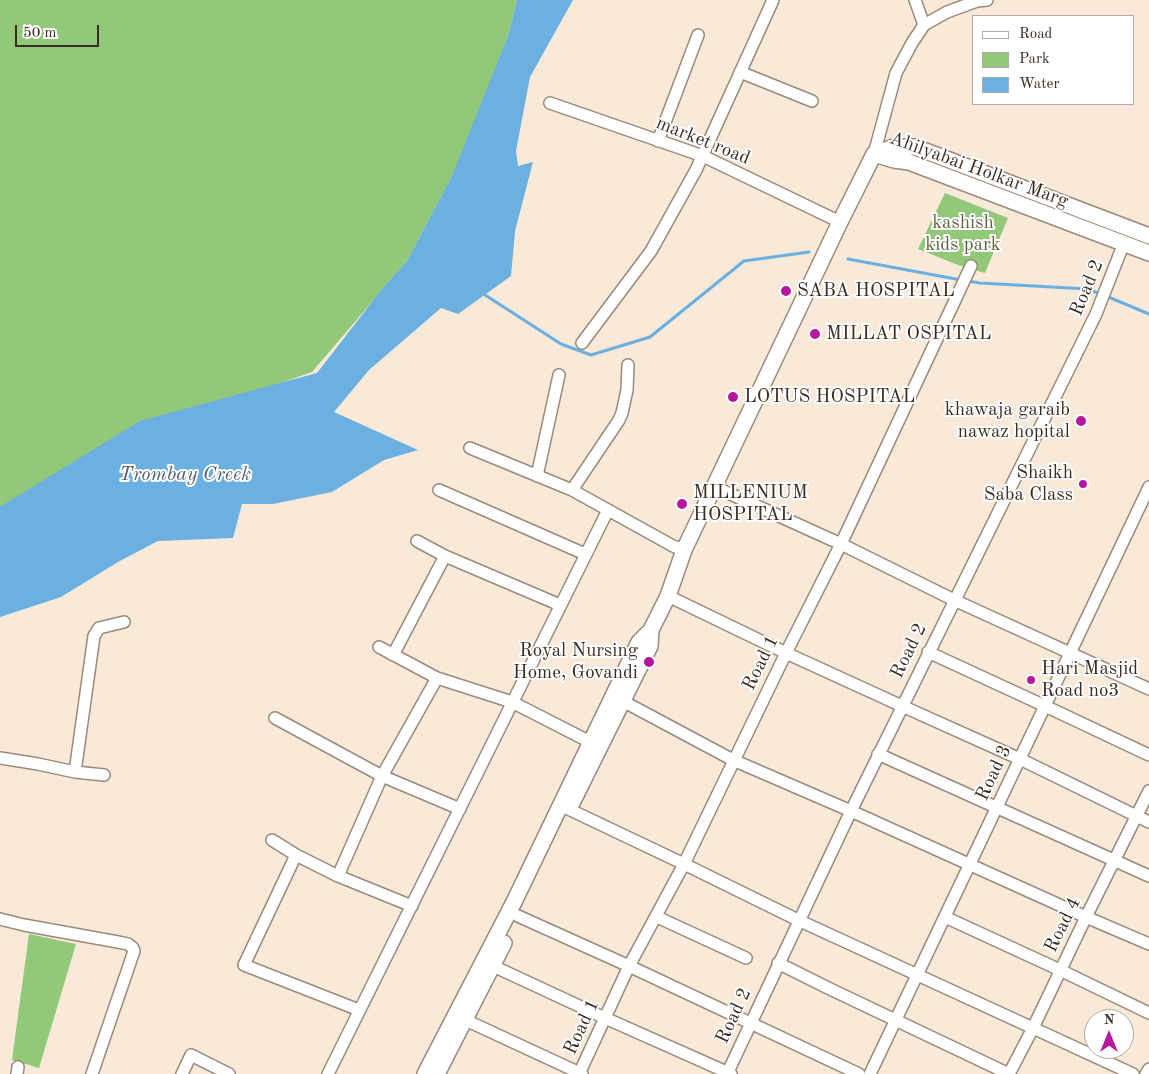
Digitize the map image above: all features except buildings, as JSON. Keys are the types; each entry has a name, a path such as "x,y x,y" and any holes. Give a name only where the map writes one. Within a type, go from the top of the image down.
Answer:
{"street":[{"path":"582,343 651,251 696,170 773,0"},
{"path":"915,0 924,25"},
{"path":"437,1074 460,1018 514,902 565,807 618,699 650,646 651,630 668,596 684,550 874,154 896,73 924,25 947,12 977,1 987,0"},
{"path":"658,141 698,34"},
{"path":"740,72 812,102"},
{"name":"market road","path":"550,102 702,156 840,222"},
{"name":"Ahilyabai Holkar Marg","path":"874,154 894,147 915,147 1149,236"},
{"name":"Ahilyabai Holkar Marg","path":"874,154 909,162 1149,253"},
{"name":"Road 2","path":"728,1074 850,811 1096,314 1124,243"},
{"name":"Road 1","path":"580,1074 629,966 684,864 733,760 840,544 972,266"},
{"path":"572,490 619,420 627,390 628,365"},
{"path":"537,476 559,375"},
{"path":"470,448 572,490 673,546 684,550"},
{"path":"715,487 840,544 954,600 1149,688"},
{"name":"Road 3","path":"870,1074 1149,487"},
{"path":"438,490 585,554"},
{"path":"328,1074 608,510"},
{"path":"418,541 445,556 560,605"},
{"path":"394,655 445,556"},
{"path":"668,596 786,653 1020,759 1149,822"},
{"path":"75,772 94,636 99,628 124,622"},
{"path":"379,647 437,678 512,702 596,744"},
{"path":"928,652 1149,755"},
{"path":"338,876 382,776 437,678"},
{"path":"618,699 733,760 1149,944"},
{"path":"276,718 382,776 460,808"},
{"path":"878,754 1149,876"},
{"path":"0,758 75,772 104,775"},
{"name":"Road 4","path":"1009,1074 1149,791"},
{"path":"565,807 798,920 1133,1074"},
{"path":"425,1074 492,966 518,916 565,807"},
{"path":"272,840 296,855 338,876 412,906"},
{"path":"296,855 244,965 360,1010"},
{"path":"518,916 859,1074"},
{"path":"657,917 746,958"},
{"path":"945,917 1060,970 1149,1014"},
{"path":"0,919 128,944 133,948 134,951 92,1074"},
{"path":"778,963 1009,1074"},
{"path":"492,966 728,1074"},
{"path":"460,1018 580,1074"},
{"path":"182,1074 191,1054 230,1074"},
{"path":"1146,1074 1149,1069"}],"green space":[{"path":"0,0 517,0 508,36 458,165 407,261 312,372 142,432 0,509"},
{"name":"kashish kids park","path":"945,193 1008,218 985,273 958,265 918,249"},
{"path":"29,934 76,944 39,1068 12,1060"}],"water":[{"name":"Trombay Creek","path":"517,0 573,0 530,77 516,151 518,166 533,162 515,231 511,276 458,314 441,308 369,370 334,412 418,450 384,460 332,492 273,504 242,504 233,538 158,541 118,562 61,597 0,617 0,507 140,421 317,373 382,289 407,261 452,176 508,36"}],"waterway":[{"path":"482,293 561,344 591,355 650,337 744,261 809,252"},
{"path":"848,259 961,280"},
{"path":"968,281 1088,289 1100,294"},
{"path":"1106,296 1149,314"}],"place":[{"name":"SABA HOSPITAL","path":"786,291"},
{"name":"MILLAT OSPITAL","path":"815,334"},
{"name":"LOTUS HOSPITAL","path":"733,397"},
{"name":"khawaja garaib nawaz hopital","path":"1081,421"},
{"name":"Shaikh Saba Class","path":"1083,484"},
{"name":"MILLENIUM HOSPITAL","path":"682,504"},
{"name":"Royal Nursing Home, Govandi","path":"649,662"},
{"name":"Hari Masjid Road no3","path":"1031,680"}]}
